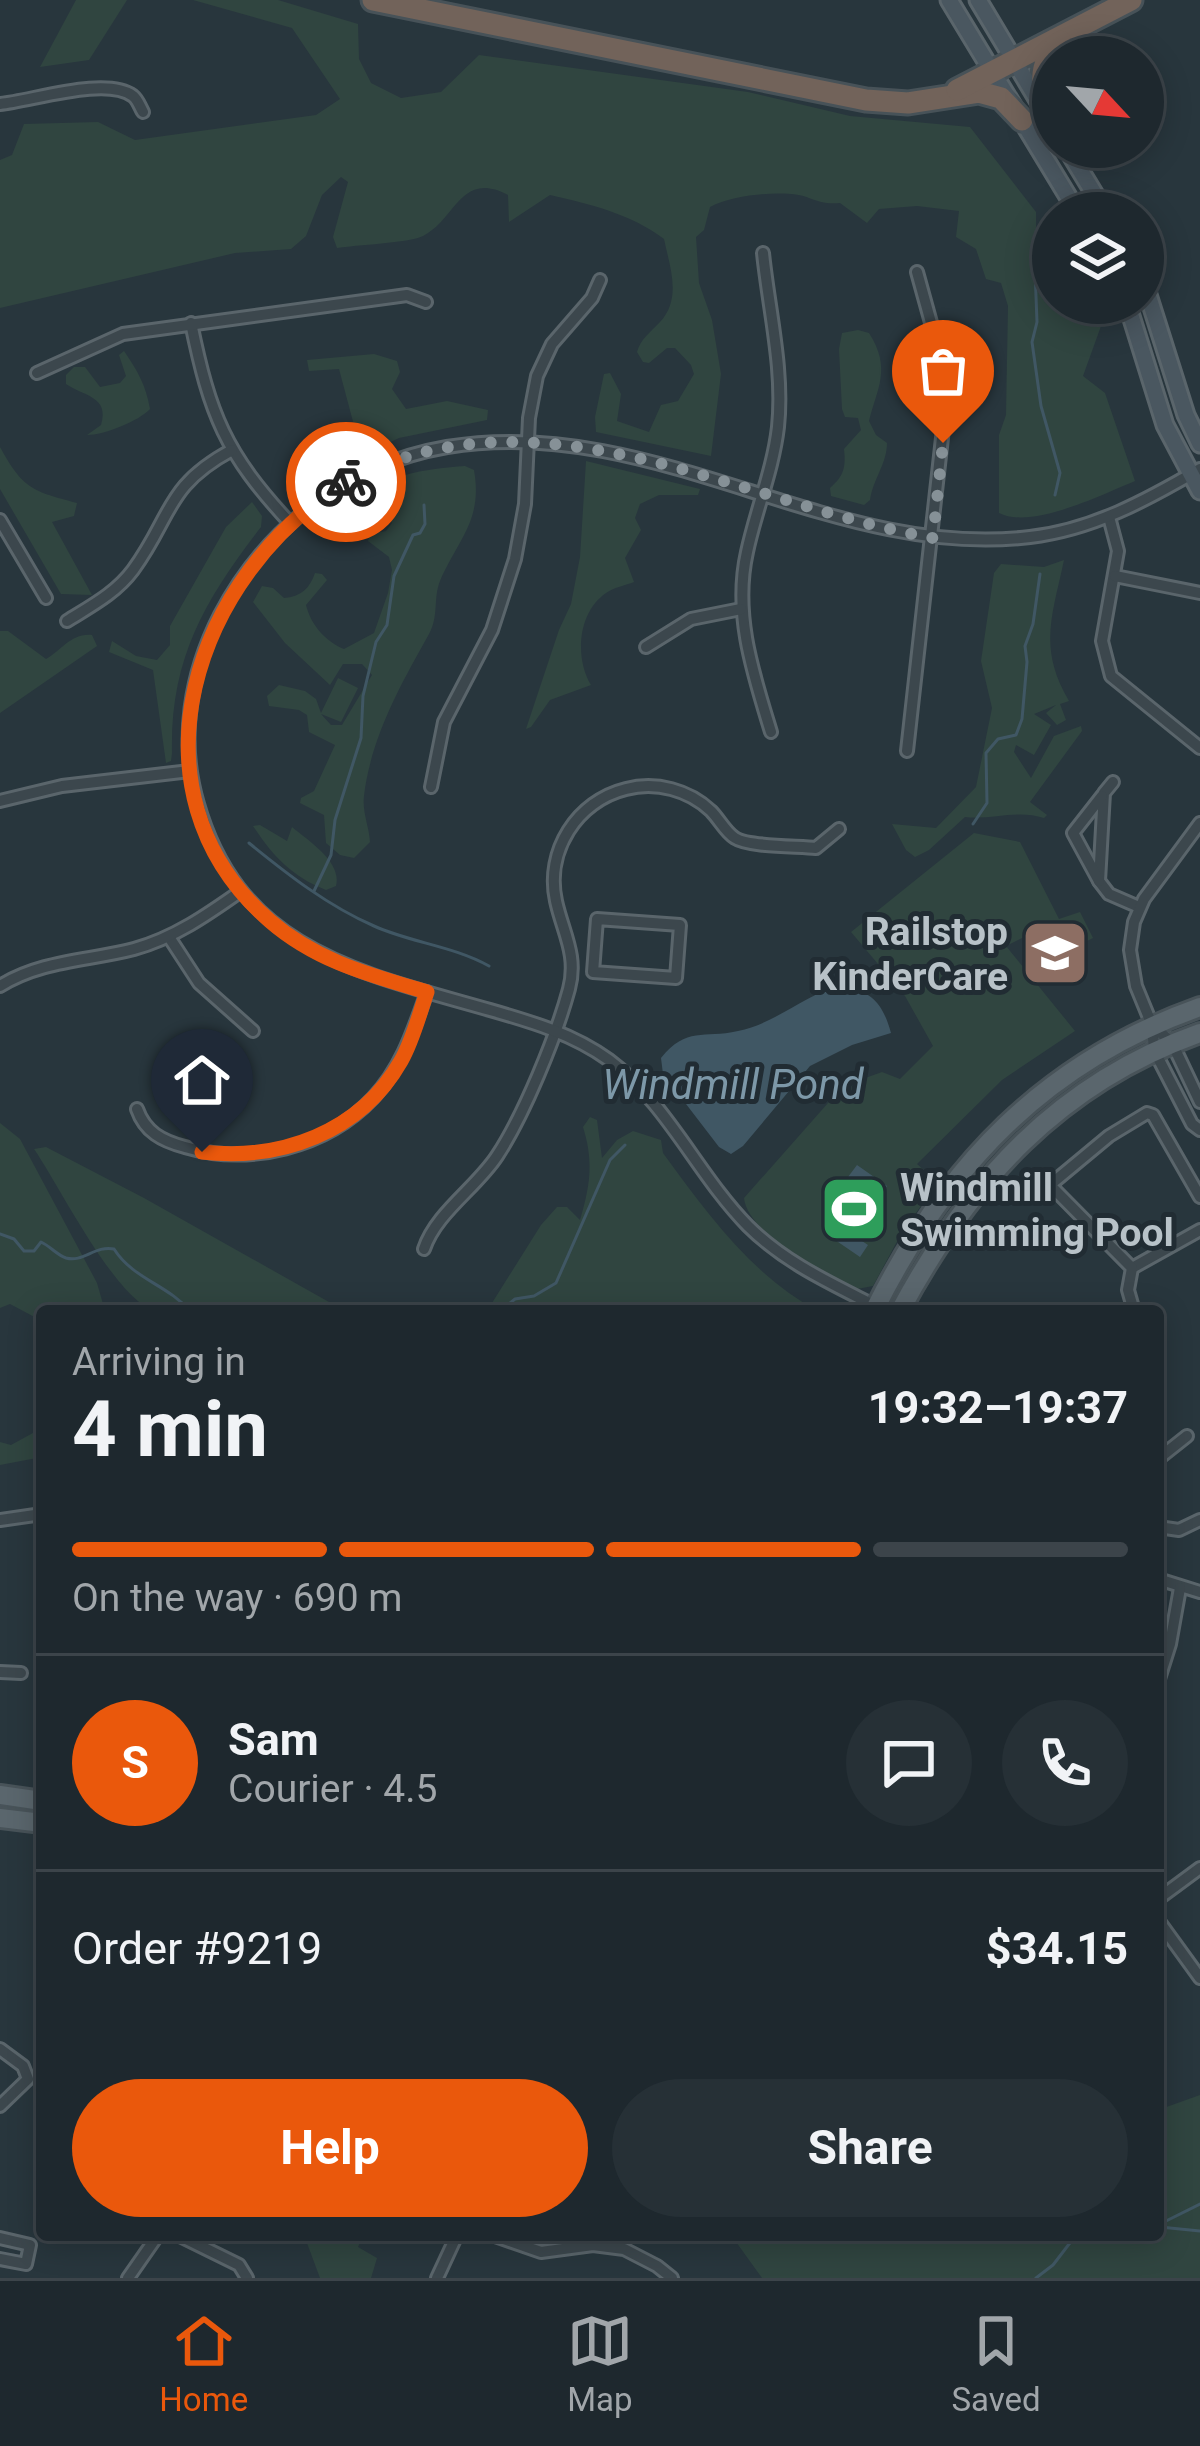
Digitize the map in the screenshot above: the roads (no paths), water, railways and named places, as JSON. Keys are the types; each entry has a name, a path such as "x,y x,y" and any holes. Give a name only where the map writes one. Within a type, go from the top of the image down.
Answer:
{"highway":[{"path":"373,0 866,100 928,101 979,92 1000,98 1022,120"},
{"path":"928,101 1131,0"},
{"path":"1066,36 1075,28"}],"main road":[{"path":"949,0 1065,192"},
{"path":"979,0 1032,89"},
{"path":"1134,324 1165,425 1195,472 1200,491"},
{"path":"1157,324 1200,444"},
{"path":"880,1305 920,1225 982,1147 1059,1080 1152,1025 1200,1007"},
{"path":"904,1305 959,1212 1011,1152 1089,1088 1163,1046 1200,1033"},
{"path":"0,1795 36,1800"},
{"path":"0,1818 36,1822"}],"street":[{"path":"0,104 112,89 132,96 143,112"},
{"path":"763,254 780,399 774,454 746,553 742,609 747,648 772,732"},
{"path":"907,751 933,538 944,397 938,348 917,272"},
{"path":"430,787 444,722 492,630 512,573 525,503 533,389 542,363 566,324 592,298 600,280"},
{"path":"37,373 100,341 191,323 407,296 426,302"},
{"path":"191,323 206,396 232,450 290,523"},
{"path":"871,1305 805,1269 754,1231 638,1085 601,1054 554,1030 326,959 271,922 241,891 208,835 190,771 189,717 208,642 242,578 290,523 343,484 392,461 446,447 529,443 623,452 933,538 1026,538 1109,517 1195,472"},
{"path":"67,621 127,578 184,485 232,450"},
{"path":"1109,517 1118,551 1102,641 1111,676 1200,748"},
{"path":"0,520 46,598"},
{"path":"1114,576 1200,593"},
{"path":"646,647 691,619 742,609"},
{"path":"0,801 62,786 190,771"},
{"path":"424,1249 437,1223 482,1177 505,1143 554,1030 573,970 570,941 555,898 557,856 580,815 610,794 638,787 676,790 704,805 736,840 816,848 839,829"},
{"path":"1099,881 1108,788 1073,833 1099,881 1108,894 1139,907"},
{"path":"1200,823 1139,907 1130,965 1152,1025 1200,1102"},
{"path":"0,986 36,968 121,952 169,937 241,891"},
{"path":"573,970 676,978 680,925 597,919 593,971"},
{"path":"169,937 199,982 253,1030"},
{"path":"136,1109 154,1136 202,1152 266,1153 308,1141 353,1115 387,1081 408,1046 427,992"},
{"path":"1163,1046 1192,1124 1200,1130"},
{"path":"1132,1268 1050,1190 1053,1181 1109,1136 1153,1114 1200,1197"},
{"path":"1132,1268 1200,1230"},
{"path":"1132,1268 1128,1290 1132,1305"},
{"path":"1164,1454 1187,1436"},
{"path":"0,1520 36,1515"},
{"path":"1164,1528 1174,1531 1200,1520"},
{"path":"1164,1581 1200,1592"},
{"path":"1164,1663 1180,1588"},
{"path":"0,1672 21,1673"},
{"path":"1164,1895 1200,1868"},
{"path":"1164,1928 1200,1978"},
{"path":"0,2049 23,2066 28,2079 0,2106"},
{"path":"0,2238 31,2245 26,2264 0,2259"},
{"path":"128,2278 154,2241"},
{"path":"190,2241 239,2265 247,2278"},
{"path":"437,2278 455,2241"},
{"path":"509,2241 541,2252 592,2245 624,2249 672,2278"}],"water":[{"name":"Windmill Pond","path":"844,985 875,1001 891,1033 852,1045 810,1066 743,1146 731,1154 719,1147 663,1074 661,1058 679,1041 752,1027"},
{"name":"Windmill Swimming Pool","path":"857,1165 887,1186 853,1235 868,1245 860,1257 822,1231 852,1187 845,1181"}],"waterway":[{"path":"1036,324 1032,342 1041,406 1060,473 1055,495"},
{"path":"314,891 331,855 335,820 361,738 363,696 376,642 387,625 394,576 413,535 425,524 424,505"},
{"path":"973,824 987,803 986,753 998,739 1016,735 1022,719 1025,646 1040,574"},
{"path":"249,843 308,889 357,918 489,966"},
{"path":"508,1305 556,1283 610,1160 625,1145"},
{"path":"0,1234 14,1239 24,1251 34,1251 41,1242 72,1259 114,1249 131,1268 183,1305"},
{"path":"1164,2222 1200,2204"},
{"path":"1164,2227 1200,2231"},
{"path":"1036,2278 1071,2241"}],"place":[{"name":"Railstop KinderCare","path":"1055,953"},
{"name":"Windmill Swimming Pool","path":"854,1209"}]}
